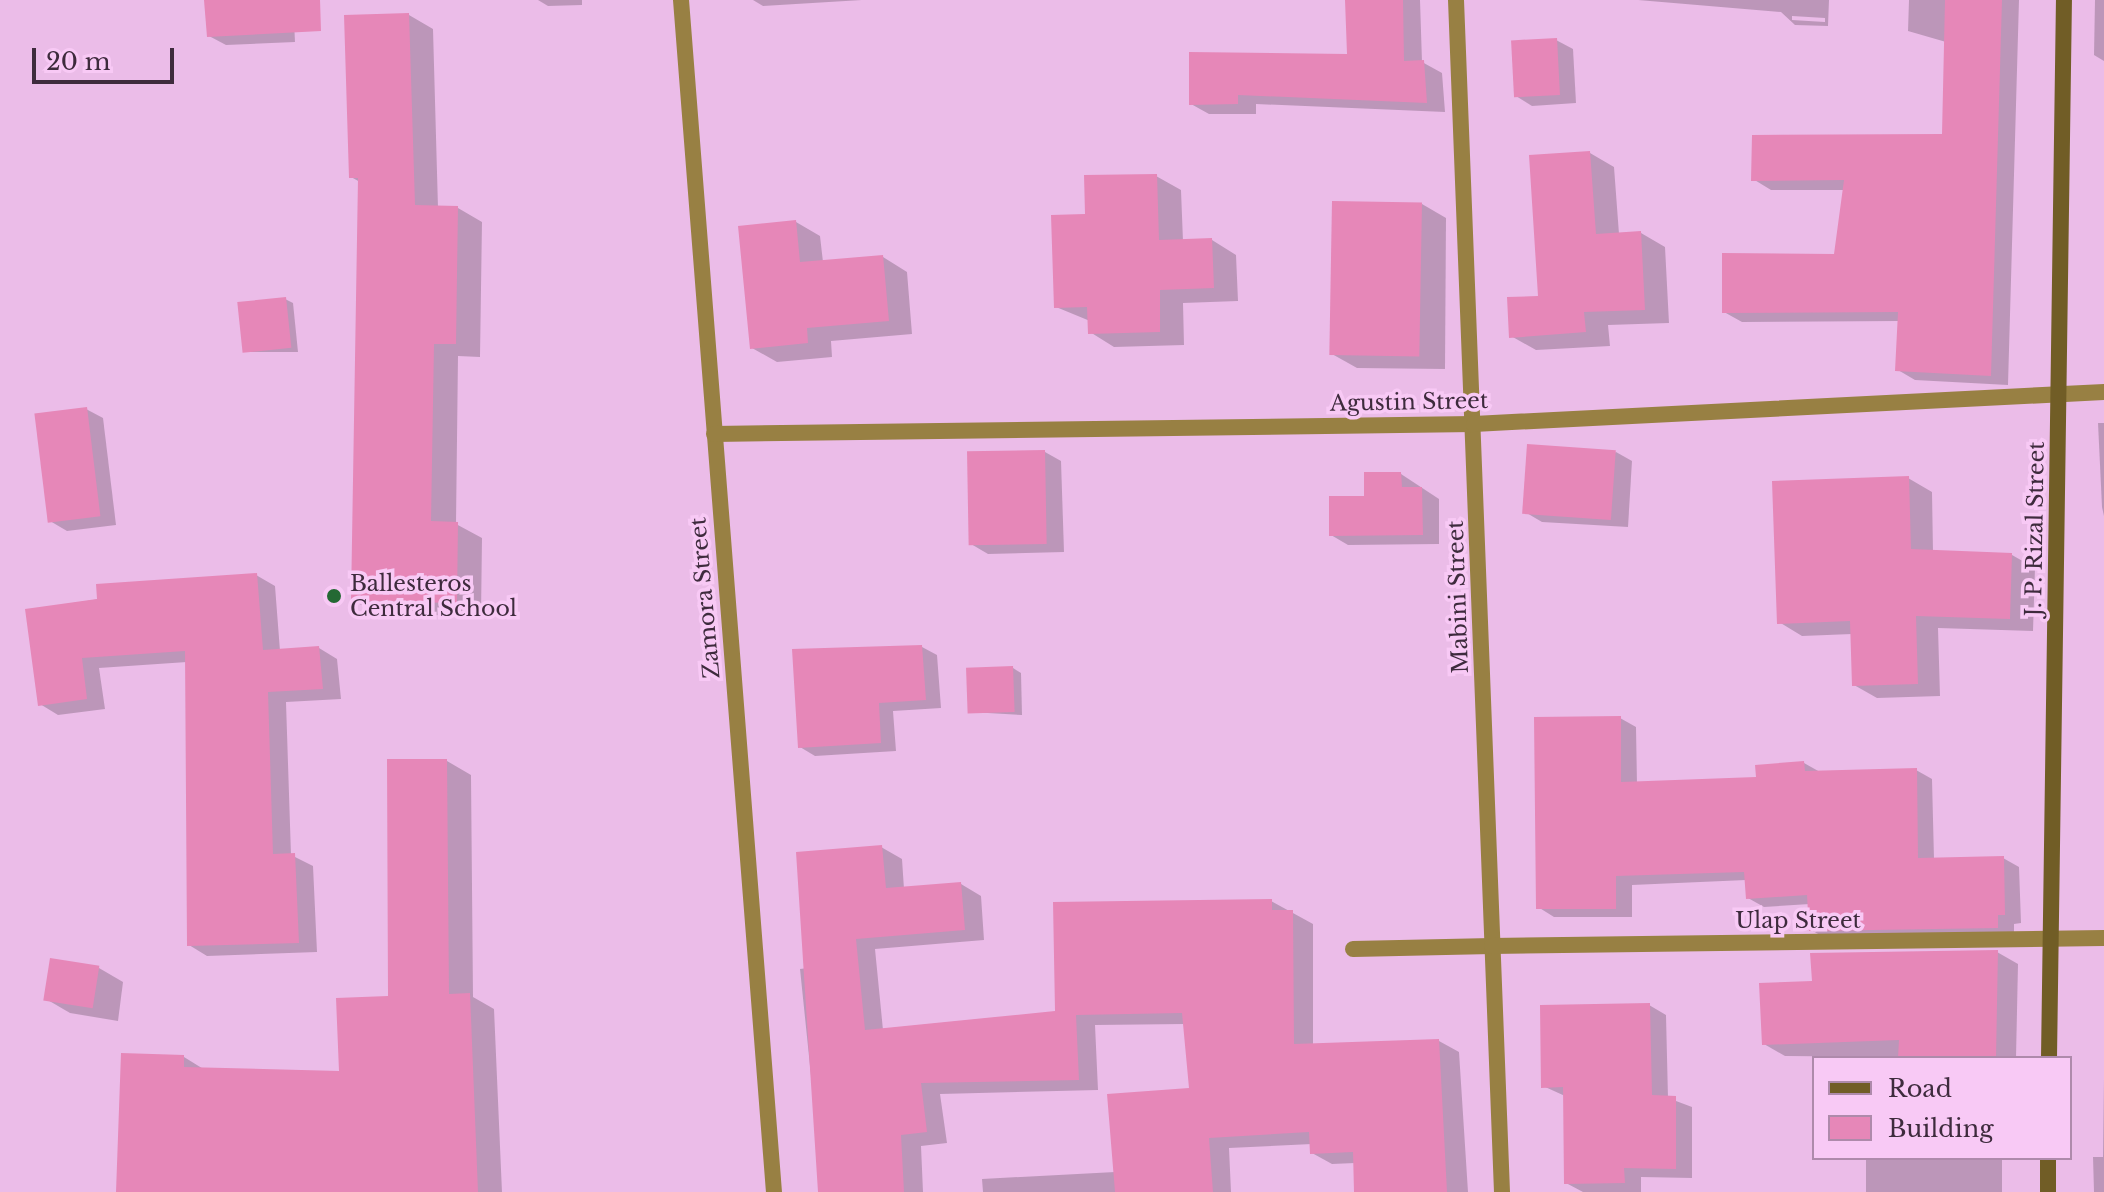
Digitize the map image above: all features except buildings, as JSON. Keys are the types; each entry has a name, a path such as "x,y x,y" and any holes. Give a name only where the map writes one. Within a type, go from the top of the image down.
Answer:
{"main road":[{"name":"J. P. Rizal Street","path":"2049,1056 2064,0"},
{"path":"2048,1160 2048,1192"}],"street":[{"name":"Zamora Street","path":"681,0 774,1192"},
{"name":"Mabini Street","path":"1456,0 1502,1192"},
{"name":"Agustin Street","path":"714,434 1474,424 2059,391 2104,392"},
{"name":"Ulap Street","path":"1353,949 2104,938"}],"place":[{"name":"Ballesteros Central School","path":"334,596"}]}
